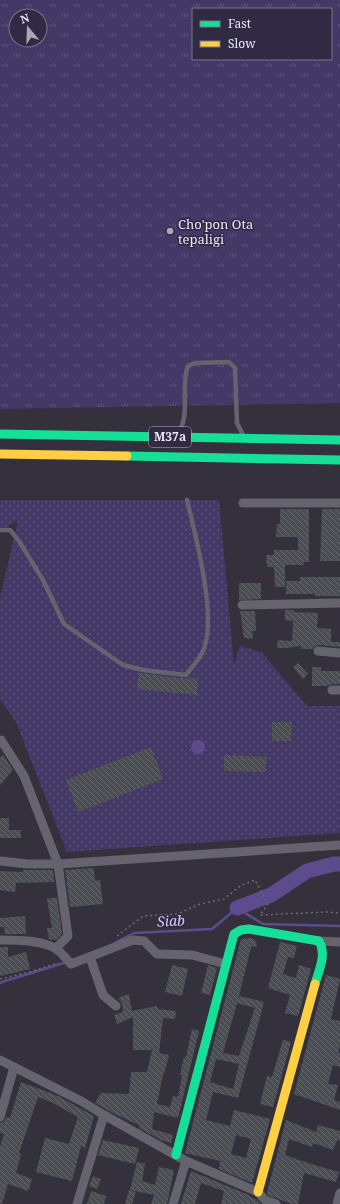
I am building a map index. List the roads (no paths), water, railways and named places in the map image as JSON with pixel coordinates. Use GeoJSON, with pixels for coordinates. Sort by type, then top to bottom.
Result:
{"type":"FeatureCollection","features":[{"type":"Feature","properties":{"kind":"main road","name":"M37a"},"geometry":{"type":"LineString","coordinates":[[2,432],[23,435],[340,440]]}},
{"type":"Feature","properties":{"kind":"main road"},"geometry":{"type":"LineString","coordinates":[[20,455],[29,452],[32,445],[30,439],[23,435]]}},
{"type":"Feature","properties":{"kind":"main road","name":"M37a"},"geometry":{"type":"LineString","coordinates":[[0,454],[340,460]]}},
{"type":"Feature","properties":{"kind":"main road"},"geometry":{"type":"LineString","coordinates":[[176,1155],[234,934],[240,930],[249,929],[319,941],[322,946],[323,955],[258,1192]]}},
{"type":"Feature","properties":{"kind":"street"},"geometry":{"type":"LineString","coordinates":[[243,503],[340,503]]}},
{"type":"Feature","properties":{"kind":"street"},"geometry":{"type":"LineString","coordinates":[[242,605],[340,603]]}},
{"type":"Feature","properties":{"kind":"street"},"geometry":{"type":"LineString","coordinates":[[318,651],[340,653]]}},
{"type":"Feature","properties":{"kind":"street"},"geometry":{"type":"LineString","coordinates":[[0,739],[24,776],[58,864],[68,936],[56,948]]}},
{"type":"Feature","properties":{"kind":"street"},"geometry":{"type":"LineString","coordinates":[[0,861],[28,864],[58,864],[340,845]]}},
{"type":"Feature","properties":{"kind":"street"},"geometry":{"type":"LineString","coordinates":[[0,940],[39,942],[56,948],[62,958],[71,964],[133,940],[144,941],[157,954],[192,955],[226,964]]}},
{"type":"Feature","properties":{"kind":"street"},"geometry":{"type":"LineString","coordinates":[[319,941],[340,942]]}},
{"type":"Feature","properties":{"kind":"street"},"geometry":{"type":"LineString","coordinates":[[90,957],[103,995],[116,1006]]}},
{"type":"Feature","properties":{"kind":"street"},"geometry":{"type":"LineString","coordinates":[[0,1060],[81,1100],[104,1115],[186,1161],[258,1192],[265,1202],[276,1204]]}},
{"type":"Feature","properties":{"kind":"street"},"geometry":{"type":"LineString","coordinates":[[0,1116],[14,1067]]}},
{"type":"Feature","properties":{"kind":"street"},"geometry":{"type":"LineString","coordinates":[[77,1204],[104,1115]]}},
{"type":"Feature","properties":{"kind":"street"},"geometry":{"type":"LineString","coordinates":[[174,1204],[186,1161]]}},
{"type":"Feature","properties":{"kind":"street"},"geometry":{"type":"LineString","coordinates":[[337,1204],[340,1193]]}},
{"type":"Feature","properties":{"kind":"lane"},"geometry":{"type":"LineString","coordinates":[[172,437],[179,431],[184,422],[185,374],[188,366],[195,363],[229,362],[235,368],[237,423],[244,438]]}},
{"type":"Feature","properties":{"kind":"lane"},"geometry":{"type":"LineString","coordinates":[[0,530],[10,530],[19,542],[43,580],[64,624],[123,666],[186,675],[202,652],[208,634],[203,572],[186,500]]}},
{"type":"Feature","properties":{"kind":"waterway"},"geometry":{"type":"LineString","coordinates":[[237,908],[271,895],[307,871],[334,864],[340,864]]}},
{"type":"Feature","properties":{"kind":"waterway","name":"Siab"},"geometry":{"type":"LineString","coordinates":[[116,942],[134,933],[212,929],[237,908],[263,924],[340,926]]}},
{"type":"Feature","properties":{"kind":"waterway","name":"Siab"},"geometry":{"type":"LineString","coordinates":[[0,983],[67,962]]}},
{"type":"Feature","properties":{"kind":"place","name":"Cho'pon Ota tepaligi"},"geometry":{"type":"Point","coordinates":[170,231]}}]}
